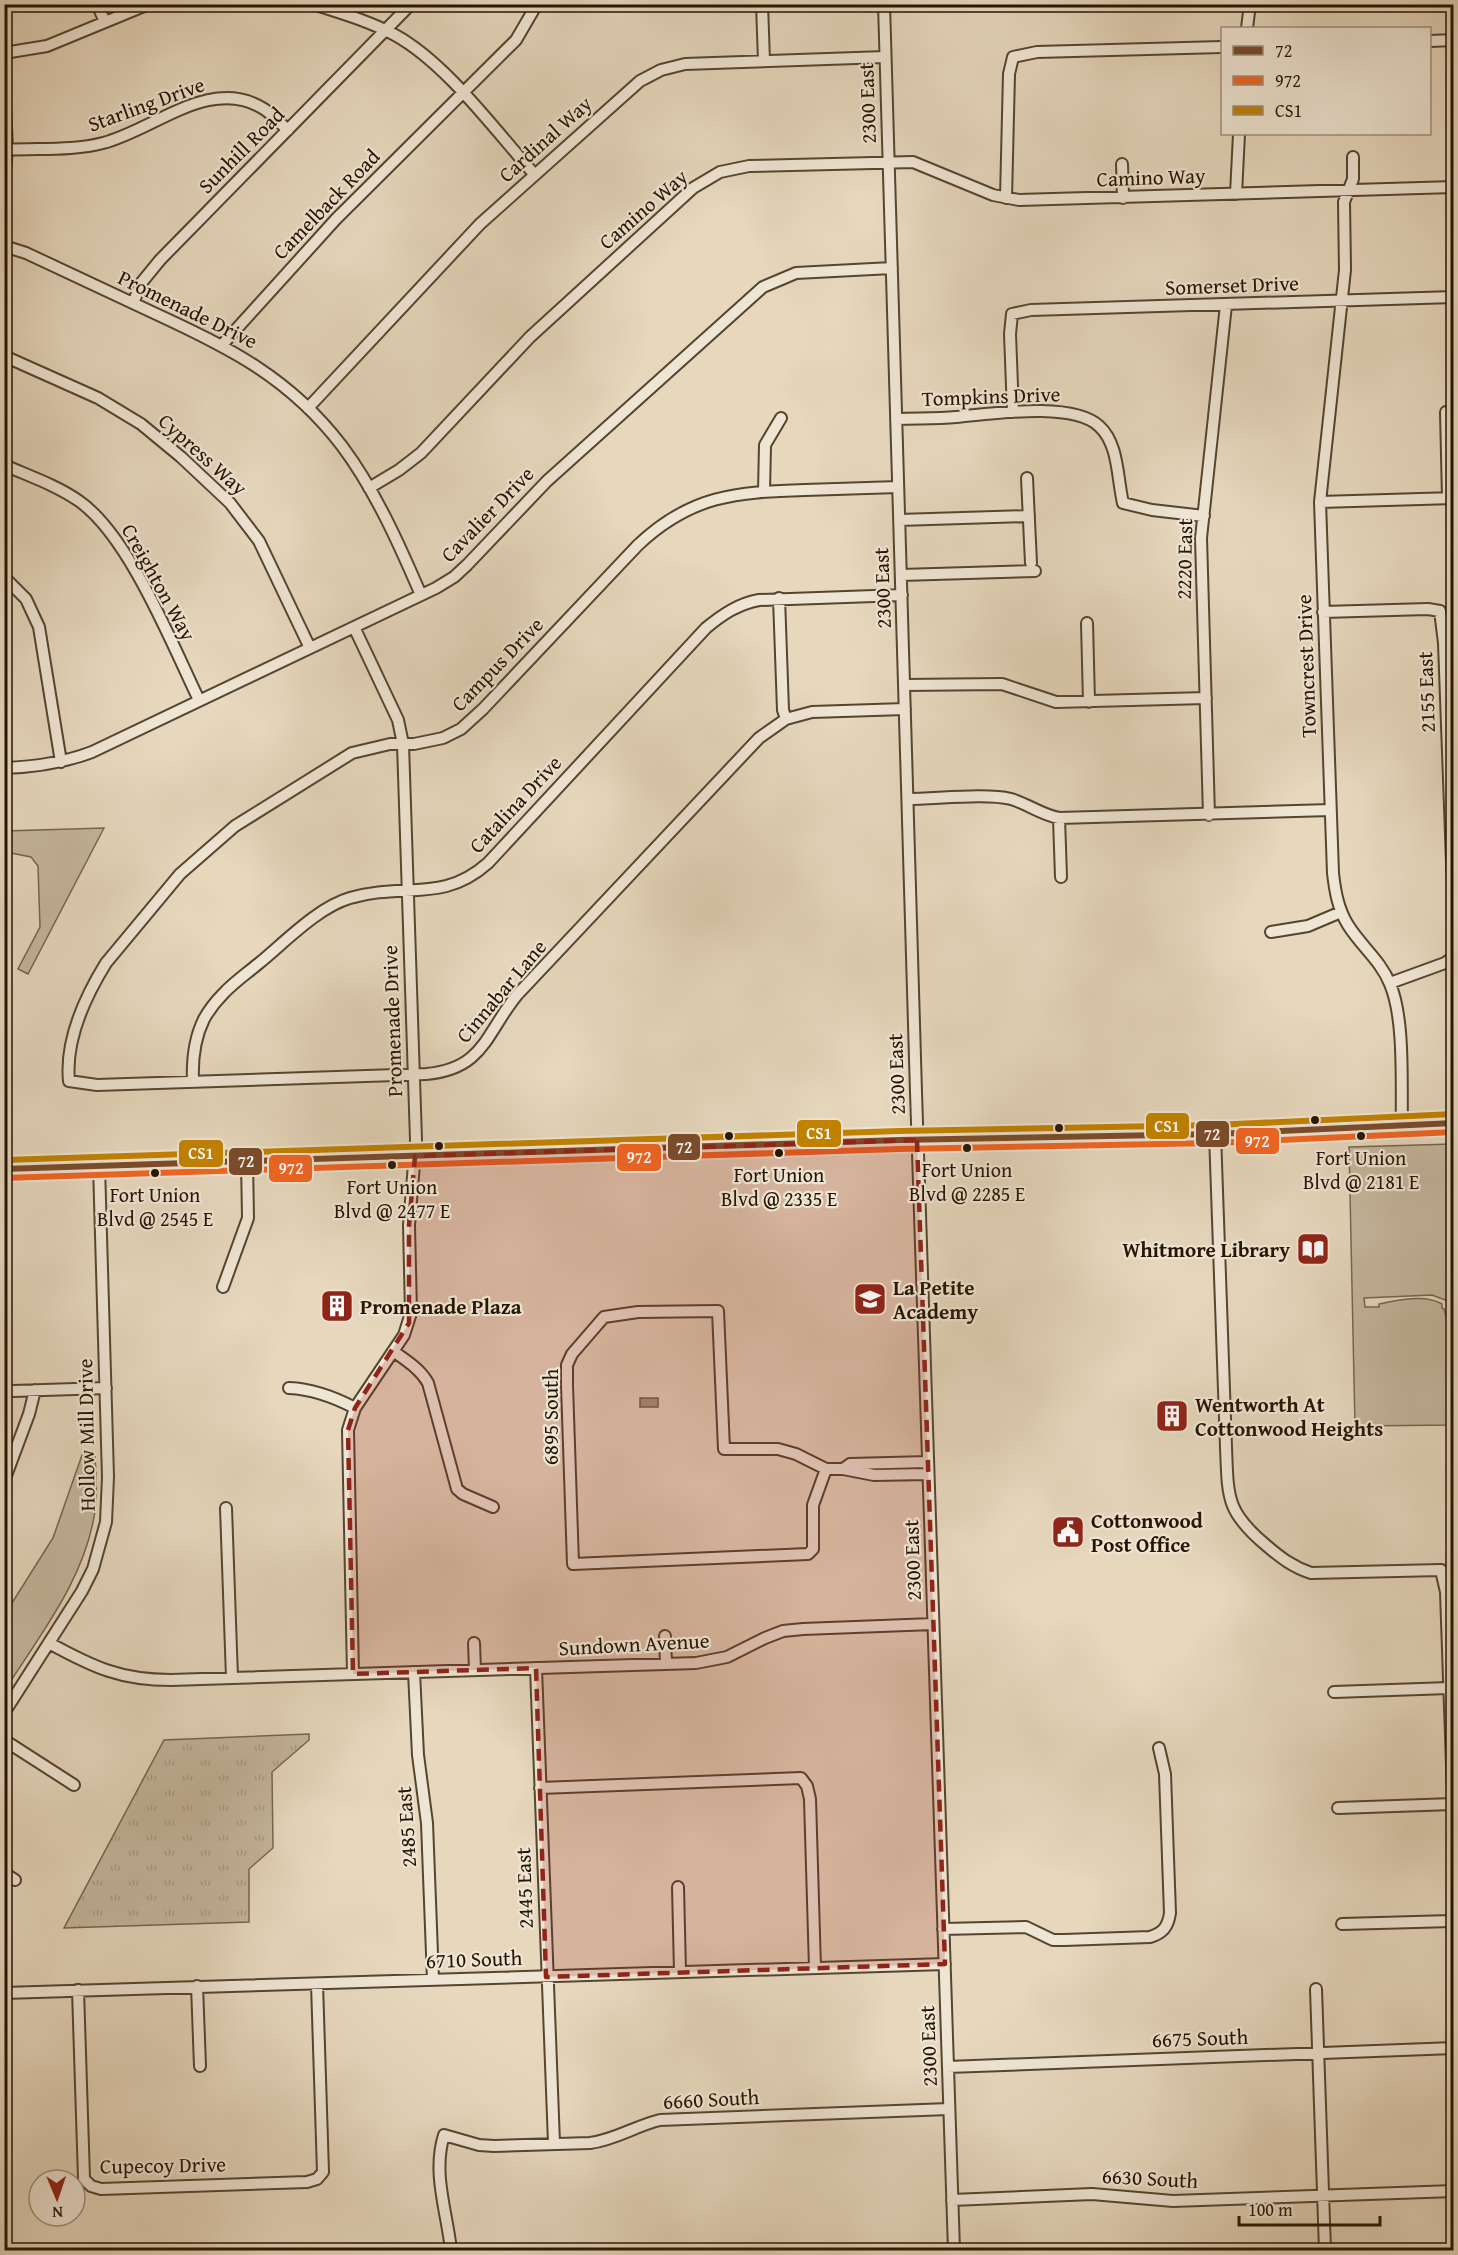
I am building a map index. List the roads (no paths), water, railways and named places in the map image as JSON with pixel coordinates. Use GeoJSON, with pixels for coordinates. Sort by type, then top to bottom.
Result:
{"type":"FeatureCollection","features":[{"type":"Feature","properties":{"kind":"main road"},"geometry":{"type":"LineString","coordinates":[[4,1168],[917,1140],[1215,1134],[1454,1123]]}},
{"type":"Feature","properties":{"kind":"street"},"geometry":{"type":"LineString","coordinates":[[97,4],[105,22]]}},
{"type":"Feature","properties":{"kind":"street"},"geometry":{"type":"LineString","coordinates":[[4,53],[47,46],[149,4]]}},
{"type":"Feature","properties":{"kind":"street"},"geometry":{"type":"LineString","coordinates":[[313,4],[353,16],[385,31],[426,57],[462,93],[534,174]]}},
{"type":"Feature","properties":{"kind":"street","name":"Sunhill Road"},"geometry":{"type":"LineString","coordinates":[[133,303],[142,282],[160,260],[411,4]]}},
{"type":"Feature","properties":{"kind":"street","name":"Camelback Road"},"geometry":{"type":"LineString","coordinates":[[222,345],[336,219],[516,40],[537,4]]}},
{"type":"Feature","properties":{"kind":"street"},"geometry":{"type":"LineString","coordinates":[[762,4],[764,62]]}},
{"type":"Feature","properties":{"kind":"street","name":"2300 East"},"geometry":{"type":"LineString","coordinates":[[884,4],[917,1140],[954,2250]]}},
{"type":"Feature","properties":{"kind":"street"},"geometry":{"type":"LineString","coordinates":[[1246,27],[1250,4]]}},
{"type":"Feature","properties":{"kind":"street"},"geometry":{"type":"LineString","coordinates":[[1431,41],[1454,40]]}},
{"type":"Feature","properties":{"kind":"street"},"geometry":{"type":"LineString","coordinates":[[1006,198],[1009,74],[1013,57],[1037,52],[1221,47]]}},
{"type":"Feature","properties":{"kind":"street","name":"Cardinal Way"},"geometry":{"type":"LineString","coordinates":[[308,408],[476,228],[635,85],[650,75],[685,64],[885,57]]}},
{"type":"Feature","properties":{"kind":"street"},"geometry":{"type":"LineString","coordinates":[[4,80],[7,150],[4,178]]}},
{"type":"Feature","properties":{"kind":"street","name":"Starling Drive"},"geometry":{"type":"LineString","coordinates":[[7,150],[81,147],[103,143],[198,103],[224,98],[253,103],[264,109],[288,130]]}},
{"type":"Feature","properties":{"kind":"street"},"geometry":{"type":"LineString","coordinates":[[1236,194],[1239,135]]}},
{"type":"Feature","properties":{"kind":"street","name":"Towncrest Drive"},"geometry":{"type":"LineString","coordinates":[[1353,157],[1353,179],[1344,202],[1346,248],[1320,502],[1333,873],[1335,892],[1341,912],[1347,924],[1380,966],[1396,999],[1402,1125]]}},
{"type":"Feature","properties":{"kind":"street","name":"Camino Way"},"geometry":{"type":"LineString","coordinates":[[369,488],[422,453],[542,326],[686,194],[706,179],[728,170],[749,166],[913,162],[925,165],[993,195],[1019,200],[1454,187]]}},
{"type":"Feature","properties":{"kind":"street"},"geometry":{"type":"LineString","coordinates":[[1122,164],[1123,198]]}},
{"type":"Feature","properties":{"kind":"street","name":"Promenade Drive"},"geometry":{"type":"LineString","coordinates":[[4,246],[26,253],[222,345],[263,369],[308,408],[341,445],[369,488],[421,595]]}},
{"type":"Feature","properties":{"kind":"street","name":"Cavalier Drive"},"geometry":{"type":"LineString","coordinates":[[4,768],[30,768],[62,762],[92,752],[421,595],[454,577],[540,486],[763,287],[796,273],[892,268]]}},
{"type":"Feature","properties":{"kind":"street","name":"Somerset Drive"},"geometry":{"type":"LineString","coordinates":[[1013,412],[1010,334],[1012,314],[1031,310],[1454,297]]}},
{"type":"Feature","properties":{"kind":"street","name":"2220 East"},"geometry":{"type":"LineString","coordinates":[[1209,815],[1201,556],[1226,305]]}},
{"type":"Feature","properties":{"kind":"street","name":"Cypress Way"},"geometry":{"type":"LineString","coordinates":[[4,356],[98,398],[141,424],[181,457],[230,503],[259,541],[310,648]]}},
{"type":"Feature","properties":{"kind":"street","name":"Tompkins Drive"},"geometry":{"type":"LineString","coordinates":[[897,419],[955,417],[990,412],[1067,412],[1084,416],[1099,426],[1111,442],[1123,503],[1152,510],[1204,516]]}},
{"type":"Feature","properties":{"kind":"street"},"geometry":{"type":"LineString","coordinates":[[1320,502],[1451,498],[1446,412]]}},
{"type":"Feature","properties":{"kind":"street"},"geometry":{"type":"LineString","coordinates":[[764,491],[765,445],[781,418]]}},
{"type":"Feature","properties":{"kind":"street","name":"Creighton Way"},"geometry":{"type":"LineString","coordinates":[[4,465],[74,498],[93,513],[106,528],[154,607],[199,700]]}},
{"type":"Feature","properties":{"kind":"street"},"geometry":{"type":"LineString","coordinates":[[901,575],[1033,567],[1027,478]]}},
{"type":"Feature","properties":{"kind":"street","name":"Campus Drive"},"geometry":{"type":"LineString","coordinates":[[69,1081],[68,1064],[75,1033],[98,977],[114,953],[180,874],[235,826],[339,759],[370,747],[443,738],[471,721],[621,562],[665,522],[708,501],[740,493],[898,487]]}},
{"type":"Feature","properties":{"kind":"street"},"geometry":{"type":"LineString","coordinates":[[899,520],[1029,516]]}},
{"type":"Feature","properties":{"kind":"street"},"geometry":{"type":"LineString","coordinates":[[4,577],[13,583],[26,599],[39,627],[62,762]]}},
{"type":"Feature","properties":{"kind":"street","name":"Catalina Drive"},"geometry":{"type":"LineString","coordinates":[[193,1082],[194,1055],[199,1033],[208,1013],[225,991],[327,909],[347,898],[372,892],[441,889],[460,883],[480,870],[706,628],[721,615],[747,602],[779,598],[902,595]]}},
{"type":"Feature","properties":{"kind":"street"},"geometry":{"type":"LineString","coordinates":[[779,598],[783,710],[786,719]]}},
{"type":"Feature","properties":{"kind":"street","name":"2155 East"},"geometry":{"type":"LineString","coordinates":[[1323,612],[1428,609],[1440,611],[1449,643],[1454,916]]}},
{"type":"Feature","properties":{"kind":"street"},"geometry":{"type":"LineString","coordinates":[[1087,623],[1089,702]]}},
{"type":"Feature","properties":{"kind":"street","name":"Promenade Drive"},"geometry":{"type":"LineString","coordinates":[[353,1674],[347,1443],[350,1418],[404,1335],[411,1313],[408,1225],[416,1156],[403,744],[398,720],[354,627]]}},
{"type":"Feature","properties":{"kind":"street"},"geometry":{"type":"LineString","coordinates":[[904,685],[1002,684],[1056,702],[1206,698]]}},
{"type":"Feature","properties":{"kind":"street","name":"Cinnabar Lane"},"geometry":{"type":"LineString","coordinates":[[69,1081],[97,1085],[414,1075],[459,1066],[473,1057],[487,1042],[517,995],[759,738],[786,719],[819,711],[905,709]]}},
{"type":"Feature","properties":{"kind":"street"},"geometry":{"type":"LineString","coordinates":[[908,800],[1003,798],[1059,818],[1330,810]]}},
{"type":"Feature","properties":{"kind":"street"},"geometry":{"type":"LineString","coordinates":[[1059,818],[1061,877]]}},
{"type":"Feature","properties":{"kind":"street"},"geometry":{"type":"LineString","coordinates":[[1271,932],[1308,926],[1341,912]]}},
{"type":"Feature","properties":{"kind":"street"},"geometry":{"type":"LineString","coordinates":[[1390,983],[1445,963],[1453,956]]}},
{"type":"Feature","properties":{"kind":"street"},"geometry":{"type":"LineString","coordinates":[[1215,1134],[1228,1491],[1233,1509],[1243,1525],[1295,1568],[1329,1574],[1441,1570],[1446,1592],[1454,1822]]}},
{"type":"Feature","properties":{"kind":"street"},"geometry":{"type":"LineString","coordinates":[[223,1287],[248,1218],[248,1161]]}},
{"type":"Feature","properties":{"kind":"street","name":"Hollow Mill Drive"},"geometry":{"type":"LineString","coordinates":[[4,1713],[82,1591],[101,1545],[108,1499],[99,1166]]}},
{"type":"Feature","properties":{"kind":"street","name":"6895 South"},"geometry":{"type":"LineString","coordinates":[[826,1469],[813,1505],[813,1549],[808,1554],[573,1564],[567,1365],[572,1354],[604,1317],[638,1312],[718,1311],[724,1449],[778,1449],[796,1454],[826,1469],[843,1469],[874,1475],[928,1474]]}},
{"type":"Feature","properties":{"kind":"street"},"geometry":{"type":"LineString","coordinates":[[393,1351],[419,1370],[428,1383],[457,1489],[493,1507]]}},
{"type":"Feature","properties":{"kind":"street"},"geometry":{"type":"LineString","coordinates":[[4,1389],[13,1391],[105,1388]]}},
{"type":"Feature","properties":{"kind":"street"},"geometry":{"type":"LineString","coordinates":[[289,1388],[323,1394],[355,1408]]}},
{"type":"Feature","properties":{"kind":"street"},"geometry":{"type":"LineString","coordinates":[[4,1481],[29,1414],[34,1390]]}},
{"type":"Feature","properties":{"kind":"street","name":"6895 South"},"geometry":{"type":"LineString","coordinates":[[843,1469],[850,1464],[928,1462]]}},
{"type":"Feature","properties":{"kind":"street"},"geometry":{"type":"LineString","coordinates":[[226,1508],[232,1678]]}},
{"type":"Feature","properties":{"kind":"street","name":"Sundown Avenue"},"geometry":{"type":"LineString","coordinates":[[49,1643],[94,1667],[131,1678],[151,1680],[704,1662],[728,1657],[783,1631],[933,1624]]}},
{"type":"Feature","properties":{"kind":"street"},"geometry":{"type":"LineString","coordinates":[[665,1636],[666,1664]]}},
{"type":"Feature","properties":{"kind":"street"},"geometry":{"type":"LineString","coordinates":[[474,1643],[475,1670]]}},
{"type":"Feature","properties":{"kind":"street","name":"2445 East"},"geometry":{"type":"LineString","coordinates":[[536,1668],[554,2143]]}},
{"type":"Feature","properties":{"kind":"street","name":"2485 East"},"geometry":{"type":"LineString","coordinates":[[414,1672],[418,1755],[427,1823],[433,1980]]}},
{"type":"Feature","properties":{"kind":"street"},"geometry":{"type":"LineString","coordinates":[[1334,1692],[1449,1688]]}},
{"type":"Feature","properties":{"kind":"street"},"geometry":{"type":"LineString","coordinates":[[4,1740],[74,1785]]}},
{"type":"Feature","properties":{"kind":"street"},"geometry":{"type":"LineString","coordinates":[[944,1929],[1026,1927],[1053,1940],[1150,1937],[1159,1934],[1166,1928],[1170,1913],[1165,1774],[1159,1748]]}},
{"type":"Feature","properties":{"kind":"street"},"geometry":{"type":"LineString","coordinates":[[540,1788],[801,1778],[807,1786],[810,1799],[815,1968]]}},
{"type":"Feature","properties":{"kind":"street"},"geometry":{"type":"LineString","coordinates":[[1338,1808],[1453,1804]]}},
{"type":"Feature","properties":{"kind":"street"},"geometry":{"type":"LineString","coordinates":[[4,1873],[15,1880]]}},
{"type":"Feature","properties":{"kind":"street"},"geometry":{"type":"LineString","coordinates":[[678,1887],[680,1972]]}},
{"type":"Feature","properties":{"kind":"street"},"geometry":{"type":"LineString","coordinates":[[1342,1924],[1453,1918]]}},
{"type":"Feature","properties":{"kind":"street","name":"6710 South"},"geometry":{"type":"LineString","coordinates":[[4,1993],[945,1964]]}},
{"type":"Feature","properties":{"kind":"street","name":"Cupecoy Drive"},"geometry":{"type":"LineString","coordinates":[[78,1990],[84,2179],[91,2186],[101,2189],[307,2182],[317,2179],[323,2172],[317,1984]]}},
{"type":"Feature","properties":{"kind":"street"},"geometry":{"type":"LineString","coordinates":[[197,1986],[200,2066]]}},
{"type":"Feature","properties":{"kind":"street"},"geometry":{"type":"LineString","coordinates":[[1316,1989],[1325,2250]]}},
{"type":"Feature","properties":{"kind":"street","name":"6675 South"},"geometry":{"type":"LineString","coordinates":[[948,2067],[1454,2048]]}},
{"type":"Feature","properties":{"kind":"street","name":"6660 South"},"geometry":{"type":"LineString","coordinates":[[451,2250],[441,2192],[440,2158],[444,2135],[479,2145],[605,2141],[646,2123],[660,2120],[950,2109]]}},
{"type":"Feature","properties":{"kind":"street","name":"6630 South"},"geometry":{"type":"LineString","coordinates":[[952,2200],[1092,2194],[1160,2201],[1454,2191]]}},
{"type":"Feature","properties":{"kind":"place","name":"Fort Union Blvd @ 2181 E"},"geometry":{"type":"Point","coordinates":[1361,1136]}},
{"type":"Feature","properties":{"kind":"place","name":"Fort Union Blvd @ 2285 E"},"geometry":{"type":"Point","coordinates":[967,1148]}},
{"type":"Feature","properties":{"kind":"place","name":"Fort Union Blvd @ 2335 E"},"geometry":{"type":"Point","coordinates":[779,1153]}},
{"type":"Feature","properties":{"kind":"place","name":"Fort Union Blvd @ 2477 E"},"geometry":{"type":"Point","coordinates":[392,1165]}},
{"type":"Feature","properties":{"kind":"place","name":"Fort Union Blvd @ 2545 E"},"geometry":{"type":"Point","coordinates":[155,1173]}},
{"type":"Feature","properties":{"kind":"place","name":"Whitmore Library"},"geometry":{"type":"Point","coordinates":[1313,1249]}},
{"type":"Feature","properties":{"kind":"place","name":"La Petite Academy"},"geometry":{"type":"Point","coordinates":[870,1299]}},
{"type":"Feature","properties":{"kind":"place","name":"Promenade Plaza"},"geometry":{"type":"Point","coordinates":[337,1306]}},
{"type":"Feature","properties":{"kind":"place","name":"Wentworth At Cottonwood Heights"},"geometry":{"type":"Point","coordinates":[1172,1416]}},
{"type":"Feature","properties":{"kind":"place","name":"Cottonwood Post Office"},"geometry":{"type":"Point","coordinates":[1068,1532]}}]}
